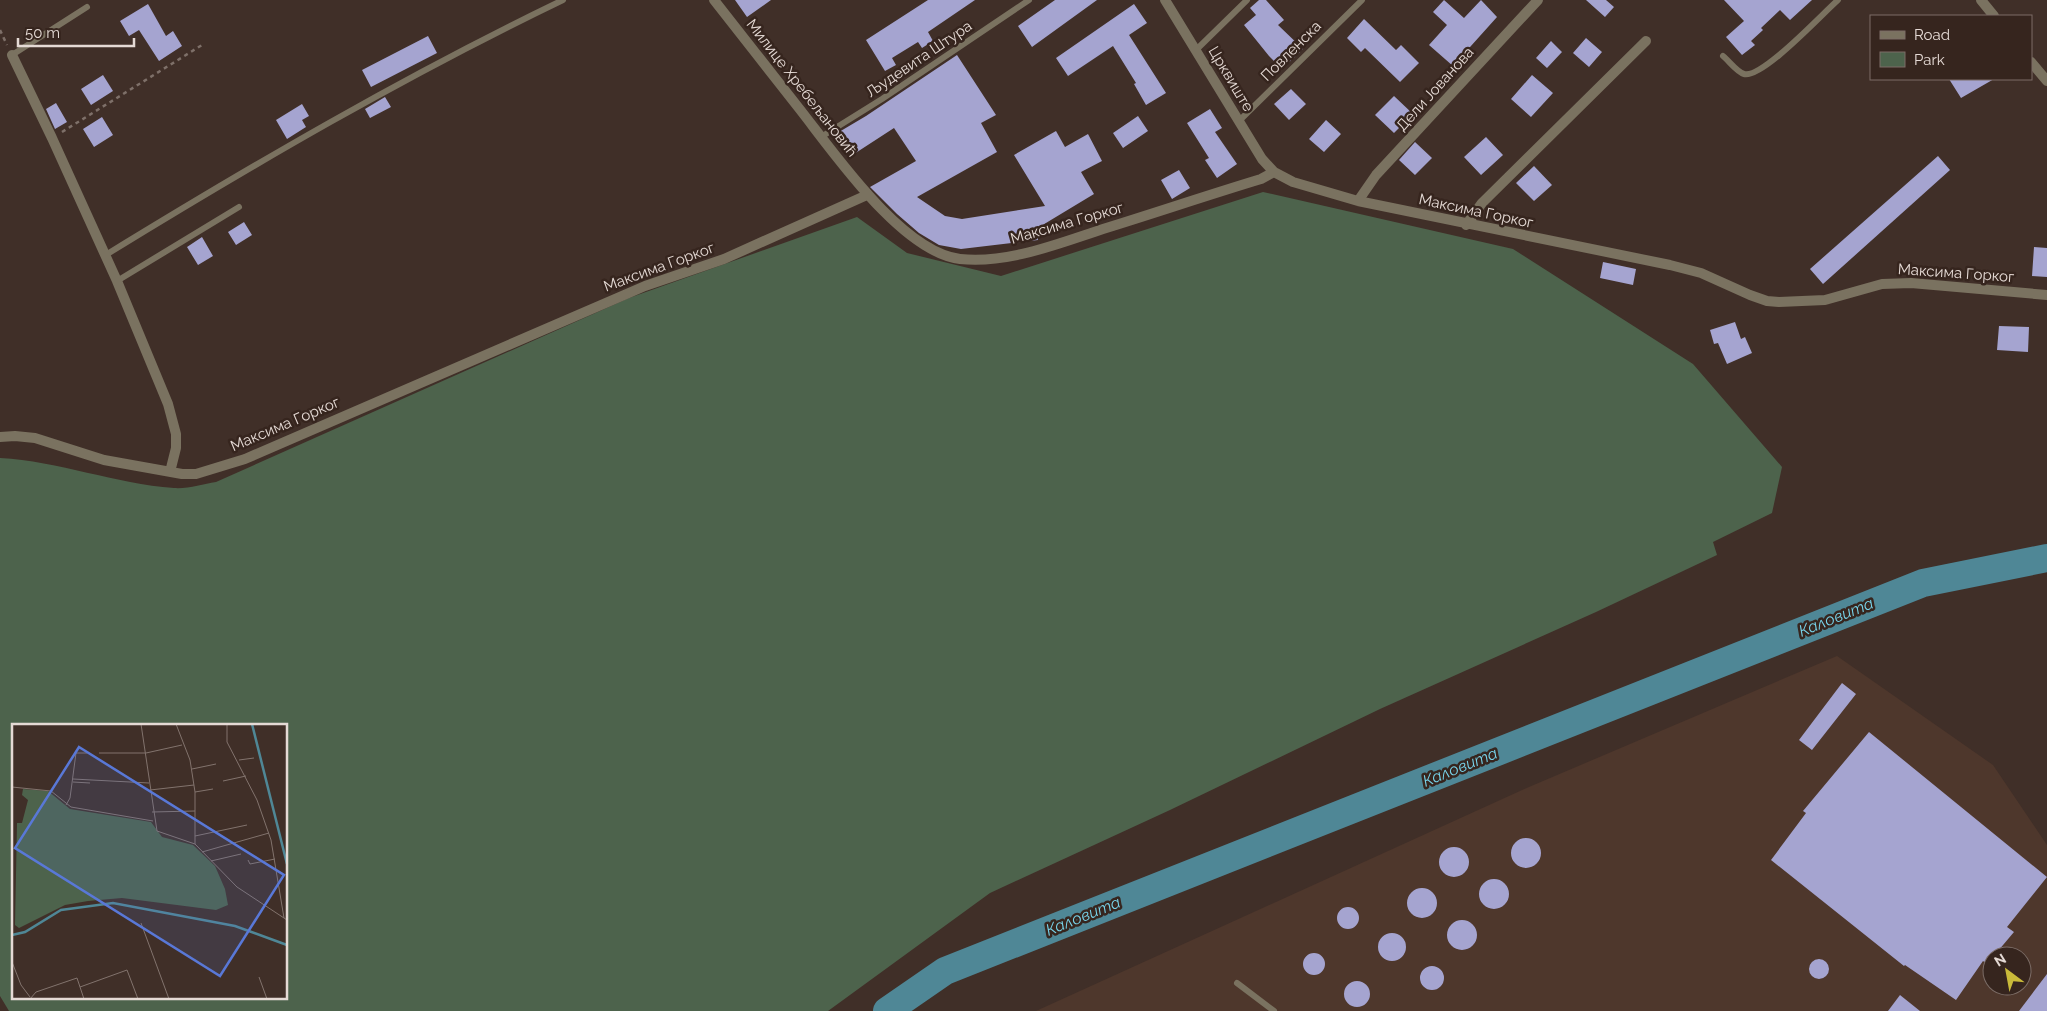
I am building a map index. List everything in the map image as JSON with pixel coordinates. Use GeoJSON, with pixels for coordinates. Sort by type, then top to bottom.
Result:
{"type":"FeatureCollection","features":[{"type":"Feature","properties":{"kind":"street","name":"Милице Хребељановић"},"geometry":{"type":"LineString","coordinates":[[714,0],[867,195]]}},
{"type":"Feature","properties":{"kind":"street","name":"Црквиште"},"geometry":{"type":"LineString","coordinates":[[1165,0],[1262,158],[1274,172]]}},
{"type":"Feature","properties":{"kind":"street","name":"Дели Јованова"},"geometry":{"type":"LineString","coordinates":[[1358,201],[1376,175],[1538,0]]}},
{"type":"Feature","properties":{"kind":"street"},"geometry":{"type":"LineString","coordinates":[[1981,0],[1993,15]]}},
{"type":"Feature","properties":{"kind":"street"},"geometry":{"type":"LineString","coordinates":[[1466,224],[1482,203],[1646,41]]}},
{"type":"Feature","properties":{"kind":"street"},"geometry":{"type":"LineString","coordinates":[[12,55],[52,138],[154,367],[174,422],[176,448],[170,472]]}},
{"type":"Feature","properties":{"kind":"street"},"geometry":{"type":"LineString","coordinates":[[2032,63],[2047,81]]}},
{"type":"Feature","properties":{"kind":"street","name":"Максима Горког"},"geometry":{"type":"LineString","coordinates":[[0,436],[35,438],[104,460],[170,472],[196,474],[245,459],[645,286],[724,259],[867,195],[908,234],[924,245],[958,259],[979,260],[1043,249],[1261,179],[1274,172],[1292,182],[1358,201],[1701,273],[1767,301],[1825,300],[1882,284],[1911,284],[2047,295]]}},
{"type":"Feature","properties":{"kind":"lane"},"geometry":{"type":"LineString","coordinates":[[104,256],[203,196],[402,81],[478,41],[563,0]]}},
{"type":"Feature","properties":{"kind":"lane","name":"Људевита Штура"},"geometry":{"type":"LineString","coordinates":[[821,137],[882,99],[1029,0]]}},
{"type":"Feature","properties":{"kind":"lane"},"geometry":{"type":"LineString","coordinates":[[1196,50],[1247,0]]}},
{"type":"Feature","properties":{"kind":"lane","name":"Повленска"},"geometry":{"type":"LineString","coordinates":[[1239,121],[1362,0]]}},
{"type":"Feature","properties":{"kind":"lane"},"geometry":{"type":"LineString","coordinates":[[1723,56],[1742,73],[1751,74],[1759,71],[1838,0]]}},
{"type":"Feature","properties":{"kind":"lane"},"geometry":{"type":"LineString","coordinates":[[12,55],[87,7]]}},
{"type":"Feature","properties":{"kind":"lane"},"geometry":{"type":"LineString","coordinates":[[117,281],[239,207]]}},
{"type":"Feature","properties":{"kind":"lane"},"geometry":{"type":"LineString","coordinates":[[1237,983],[1274,1011]]}},
{"type":"Feature","properties":{"kind":"path"},"geometry":{"type":"LineString","coordinates":[[52,138],[202,45]]}},
{"type":"Feature","properties":{"kind":"shaded area"},"geometry":{"type":"Polygon","coordinates":[[[1837,656],[1993,765],[2047,845],[2047,1011],[1036,1011],[1529,787],[1837,656]]]}},
{"type":"Feature","properties":{"kind":"green space"},"geometry":{"type":"Polygon","coordinates":[[[1263,192],[1513,249],[1693,364],[1782,467],[1772,513],[1713,542],[1717,555],[1596,612],[1380,709],[1170,810],[990,893],[828,1011],[9,1011],[0,996],[0,458],[44,463],[152,486],[179,488],[216,482],[629,298],[857,217],[907,253],[1001,276],[1263,192]]]}},
{"type":"Feature","properties":{"kind":"building"},"geometry":{"type":"Polygon","coordinates":[[[735,0],[771,0],[747,17],[735,0]]]}},
{"type":"Feature","properties":{"kind":"building"},"geometry":{"type":"Polygon","coordinates":[[[928,0],[975,0],[928,32],[933,41],[922,48],[918,42],[892,58],[896,65],[885,71],[866,40],[928,0]]]}},
{"type":"Feature","properties":{"kind":"building"},"geometry":{"type":"Polygon","coordinates":[[[1055,0],[1097,0],[1032,47],[1018,26],[1055,0]]]}},
{"type":"Feature","properties":{"kind":"building"},"geometry":{"type":"Polygon","coordinates":[[[1259,0],[1266,0],[1284,20],[1278,25],[1303,49],[1282,69],[1244,25],[1256,15],[1250,8],[1259,0]]]}},
{"type":"Feature","properties":{"kind":"building"},"geometry":{"type":"Polygon","coordinates":[[[1444,0],[1464,18],[1481,0],[1497,17],[1453,66],[1429,45],[1447,25],[1433,12],[1444,0]]]}},
{"type":"Feature","properties":{"kind":"building"},"geometry":{"type":"Polygon","coordinates":[[[1586,0],[1606,0],[1614,7],[1605,17],[1586,0]]]}},
{"type":"Feature","properties":{"kind":"building"},"geometry":{"type":"Polygon","coordinates":[[[1724,0],[1812,0],[1790,20],[1780,10],[1761,28],[1763,30],[1751,41],[1755,45],[1742,55],[1726,37],[1744,21],[1724,0]]]}},
{"type":"Feature","properties":{"kind":"building"},"geometry":{"type":"Polygon","coordinates":[[[148,4],[166,36],[173,31],[182,46],[159,61],[139,30],[129,36],[120,21],[148,4]]]}},
{"type":"Feature","properties":{"kind":"building"},"geometry":{"type":"Polygon","coordinates":[[[1134,4],[1147,23],[1129,35],[1166,93],[1146,105],[1134,84],[1136,83],[1113,46],[1068,76],[1056,58],[1134,4]]]}},
{"type":"Feature","properties":{"kind":"building"},"geometry":{"type":"Polygon","coordinates":[[[1364,19],[1396,50],[1401,45],[1419,63],[1400,82],[1365,48],[1361,52],[1347,38],[1364,19]]]}},
{"type":"Feature","properties":{"kind":"building"},"geometry":{"type":"Polygon","coordinates":[[[428,36],[437,53],[371,87],[362,70],[428,36]]]}},
{"type":"Feature","properties":{"kind":"building"},"geometry":{"type":"Polygon","coordinates":[[[1586,38],[1602,52],[1589,67],[1573,53],[1586,38]]]}},
{"type":"Feature","properties":{"kind":"building"},"geometry":{"type":"Polygon","coordinates":[[[1551,41],[1562,52],[1547,68],[1536,58],[1551,41]]]}},
{"type":"Feature","properties":{"kind":"building"},"geometry":{"type":"Polygon","coordinates":[[[957,55],[996,115],[981,123],[997,152],[917,197],[945,216],[962,219],[1045,206],[1014,155],[1056,131],[1065,147],[1088,134],[1102,161],[1081,172],[1094,194],[1036,229],[1038,240],[961,249],[939,245],[919,233],[870,187],[916,161],[894,128],[854,154],[839,132],[957,55]]]}},
{"type":"Feature","properties":{"kind":"building"},"geometry":{"type":"Polygon","coordinates":[[[103,75],[113,91],[91,105],[81,89],[103,75]]]}},
{"type":"Feature","properties":{"kind":"building"},"geometry":{"type":"Polygon","coordinates":[[[1532,75],[1553,93],[1531,117],[1511,99],[1532,75]]]}},
{"type":"Feature","properties":{"kind":"building"},"geometry":{"type":"Polygon","coordinates":[[[1950,80],[1992,80],[1961,98],[1950,80]]]}},
{"type":"Feature","properties":{"kind":"building"},"geometry":{"type":"Polygon","coordinates":[[[1291,89],[1306,104],[1289,120],[1274,104],[1291,89]]]}},
{"type":"Feature","properties":{"kind":"building"},"geometry":{"type":"Polygon","coordinates":[[[1394,96],[1413,114],[1394,133],[1375,115],[1394,96]]]}},
{"type":"Feature","properties":{"kind":"building"},"geometry":{"type":"Polygon","coordinates":[[[385,97],[391,107],[370,118],[365,109],[385,97]]]}},
{"type":"Feature","properties":{"kind":"building"},"geometry":{"type":"Polygon","coordinates":[[[56,103],[67,122],[55,129],[46,109],[56,103]]]}},
{"type":"Feature","properties":{"kind":"building"},"geometry":{"type":"Polygon","coordinates":[[[302,104],[309,116],[302,120],[306,127],[287,139],[276,120],[302,104]]]}},
{"type":"Feature","properties":{"kind":"building"},"geometry":{"type":"Polygon","coordinates":[[[1210,109],[1222,128],[1215,132],[1237,164],[1217,178],[1205,160],[1209,158],[1187,123],[1210,109]]]}},
{"type":"Feature","properties":{"kind":"building"},"geometry":{"type":"Polygon","coordinates":[[[1138,116],[1148,131],[1123,148],[1113,133],[1138,116]]]}},
{"type":"Feature","properties":{"kind":"building"},"geometry":{"type":"Polygon","coordinates":[[[102,117],[113,135],[94,147],[83,129],[102,117]]]}},
{"type":"Feature","properties":{"kind":"building"},"geometry":{"type":"Polygon","coordinates":[[[1326,120],[1341,134],[1324,152],[1309,139],[1326,120]]]}},
{"type":"Feature","properties":{"kind":"building"},"geometry":{"type":"Polygon","coordinates":[[[1486,137],[1503,155],[1481,175],[1464,157],[1486,137]]]}},
{"type":"Feature","properties":{"kind":"building"},"geometry":{"type":"Polygon","coordinates":[[[1415,142],[1432,158],[1415,175],[1399,160],[1415,142]]]}},
{"type":"Feature","properties":{"kind":"building"},"geometry":{"type":"Polygon","coordinates":[[[1938,156],[1950,170],[1823,284],[1810,269],[1938,156]]]}},
{"type":"Feature","properties":{"kind":"building"},"geometry":{"type":"Polygon","coordinates":[[[1534,166],[1552,185],[1534,201],[1516,183],[1534,166]]]}},
{"type":"Feature","properties":{"kind":"building"},"geometry":{"type":"Polygon","coordinates":[[[1179,170],[1190,188],[1172,199],[1161,180],[1179,170]]]}},
{"type":"Feature","properties":{"kind":"building"},"geometry":{"type":"Polygon","coordinates":[[[244,222],[252,235],[236,245],[228,232],[244,222]]]}},
{"type":"Feature","properties":{"kind":"building"},"geometry":{"type":"Polygon","coordinates":[[[202,237],[213,256],[198,265],[187,247],[202,237]]]}},
{"type":"Feature","properties":{"kind":"building"},"geometry":{"type":"Polygon","coordinates":[[[2034,247],[2047,248],[2047,277],[2032,276],[2034,247]]]}},
{"type":"Feature","properties":{"kind":"building"},"geometry":{"type":"Polygon","coordinates":[[[1603,262],[1636,269],[1633,285],[1600,278],[1603,262]]]}},
{"type":"Feature","properties":{"kind":"building"},"geometry":{"type":"Polygon","coordinates":[[[1735,322],[1741,339],[1745,337],[1752,353],[1727,364],[1718,343],[1714,344],[1710,330],[1735,322]]]}},
{"type":"Feature","properties":{"kind":"building"},"geometry":{"type":"Polygon","coordinates":[[[1999,326],[2029,327],[2028,352],[1997,350],[1999,326]]]}},
{"type":"Feature","properties":{"kind":"building"},"geometry":{"type":"Polygon","coordinates":[[[1842,683],[1856,694],[1812,750],[1799,740],[1842,683]]]}},
{"type":"Feature","properties":{"kind":"building"},"geometry":{"type":"Polygon","coordinates":[[[1869,732],[2047,877],[2007,927],[2014,932],[2002,946],[1982,946],[1982,962],[1956,1000],[1904,966],[1771,860],[1806,813],[1803,811],[1869,732]]]}},
{"type":"Feature","properties":{"kind":"building"},"geometry":{"type":"Polygon","coordinates":[[[1526,838],[1537,842],[1541,853],[1537,864],[1526,868],[1515,864],[1511,853],[1515,842],[1526,838]]]}},
{"type":"Feature","properties":{"kind":"building"},"geometry":{"type":"Polygon","coordinates":[[[1454,847],[1465,851],[1469,862],[1465,873],[1454,877],[1443,873],[1439,862],[1443,851],[1454,847]]]}},
{"type":"Feature","properties":{"kind":"building"},"geometry":{"type":"Polygon","coordinates":[[[1494,879],[1505,883],[1509,894],[1505,905],[1494,909],[1483,905],[1479,894],[1483,883],[1494,879]]]}},
{"type":"Feature","properties":{"kind":"building"},"geometry":{"type":"Polygon","coordinates":[[[1422,888],[1428,889],[1436,897],[1436,909],[1428,917],[1422,918],[1416,917],[1408,909],[1407,903],[1408,897],[1416,889],[1422,888]]]}},
{"type":"Feature","properties":{"kind":"building"},"geometry":{"type":"Polygon","coordinates":[[[1348,907],[1356,910],[1359,918],[1356,926],[1348,929],[1340,926],[1337,918],[1340,910],[1348,907]]]}},
{"type":"Feature","properties":{"kind":"building"},"geometry":{"type":"Polygon","coordinates":[[[1462,920],[1468,921],[1476,929],[1476,941],[1468,949],[1462,950],[1456,949],[1448,941],[1447,935],[1448,929],[1456,921],[1462,920]]]}},
{"type":"Feature","properties":{"kind":"building"},"geometry":{"type":"Polygon","coordinates":[[[1392,933],[1402,937],[1406,947],[1402,957],[1392,961],[1382,957],[1378,947],[1382,937],[1392,933]]]}},
{"type":"Feature","properties":{"kind":"building"},"geometry":{"type":"Polygon","coordinates":[[[1314,953],[1322,956],[1325,964],[1322,972],[1314,975],[1306,972],[1303,964],[1306,956],[1314,953]]]}},
{"type":"Feature","properties":{"kind":"building"},"geometry":{"type":"Polygon","coordinates":[[[1819,959],[1826,962],[1829,969],[1826,976],[1819,979],[1812,976],[1809,969],[1812,962],[1819,959]]]}},
{"type":"Feature","properties":{"kind":"building"},"geometry":{"type":"Polygon","coordinates":[[[1427,966],[1437,966],[1444,973],[1444,983],[1437,990],[1427,990],[1420,983],[1420,973],[1427,966]]]}},
{"type":"Feature","properties":{"kind":"building"},"geometry":{"type":"Polygon","coordinates":[[[2047,974],[2047,1011],[2019,1011],[2047,974]]]}},
{"type":"Feature","properties":{"kind":"building"},"geometry":{"type":"Polygon","coordinates":[[[1357,981],[1366,985],[1370,994],[1366,1003],[1357,1007],[1348,1003],[1344,994],[1348,985],[1357,981]]]}},
{"type":"Feature","properties":{"kind":"building"},"geometry":{"type":"Polygon","coordinates":[[[1900,995],[1920,1011],[1888,1011],[1900,995]]]}},
{"type":"Feature","properties":{"kind":"waterway","name":"Каловита"},"geometry":{"type":"LineString","coordinates":[[887,1011],[945,971],[1923,583],[2047,558]]}}]}
